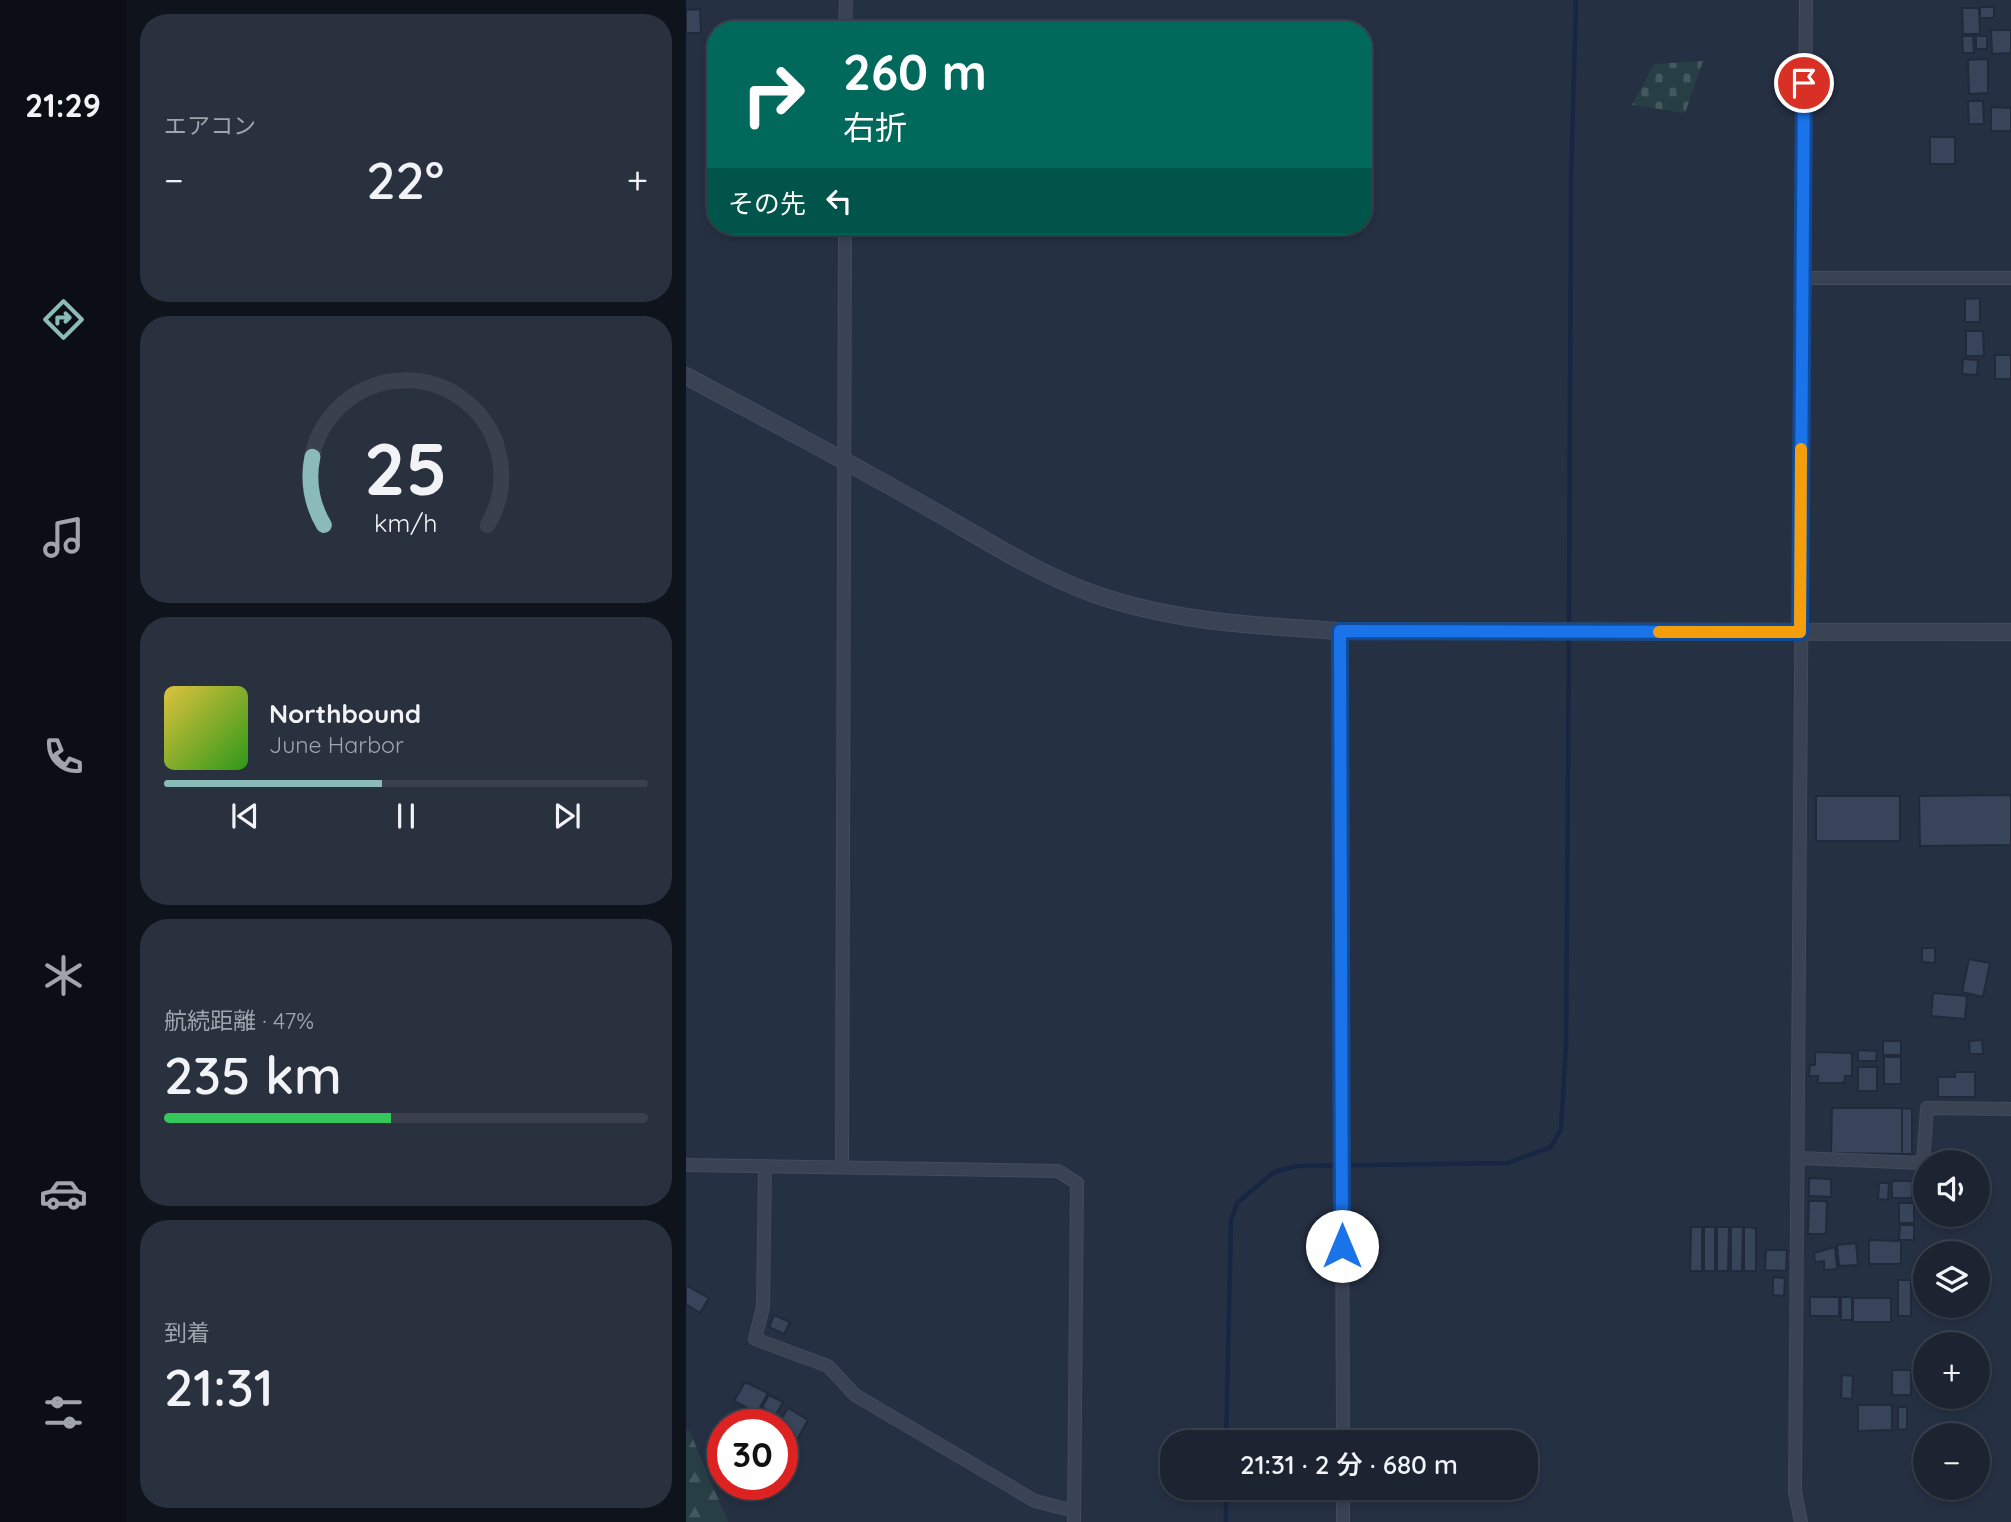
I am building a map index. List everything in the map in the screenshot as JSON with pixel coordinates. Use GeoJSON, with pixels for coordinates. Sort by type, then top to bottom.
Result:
{"type":"FeatureCollection","features":[{"type":"Feature","properties":{"kind":"street"},"geometry":{"type":"LineString","coordinates":[[845,21],[846,0]]}},
{"type":"Feature","properties":{"kind":"street"},"geometry":{"type":"LineString","coordinates":[[1801,1522],[1795,1492],[1806,0]]}},
{"type":"Feature","properties":{"kind":"street"},"geometry":{"type":"LineString","coordinates":[[842,1167],[845,235]]}},
{"type":"Feature","properties":{"kind":"street"},"geometry":{"type":"LineString","coordinates":[[1802,278],[2011,278]]}},
{"type":"Feature","properties":{"kind":"street"},"geometry":{"type":"LineString","coordinates":[[686,376],[844,460],[1017,557],[1093,594],[1158,611],[1229,625],[1340,631],[2011,632]]}},
{"type":"Feature","properties":{"kind":"street"},"geometry":{"type":"LineString","coordinates":[[1340,631],[1343,1430]]}},
{"type":"Feature","properties":{"kind":"street"},"geometry":{"type":"LineString","coordinates":[[1799,1158],[1923,1163],[1927,1108],[2011,1109]]}},
{"type":"Feature","properties":{"kind":"street"},"geometry":{"type":"LineString","coordinates":[[686,1165],[765,1166],[842,1167],[1058,1171],[1077,1183],[1074,1516],[1035,1501],[855,1395],[828,1367],[755,1339],[763,1307],[765,1166]]}},
{"type":"Feature","properties":{"kind":"street"},"geometry":{"type":"LineString","coordinates":[[1343,1500],[1343,1522]]}},
{"type":"Feature","properties":{"kind":"green space"},"geometry":{"type":"Polygon","coordinates":[[[1703,61],[1685,113],[1632,105],[1654,64],[1703,61]]]}},
{"type":"Feature","properties":{"kind":"green space"},"geometry":{"type":"Polygon","coordinates":[[[689,1430],[707,1472],[707,1500],[719,1500],[728,1522],[686,1522],[686,1432],[689,1430]]]}},
{"type":"Feature","properties":{"kind":"building"},"geometry":{"type":"Polygon","coordinates":[[[1980,7],[1994,7],[1994,18],[1980,18],[1980,7]]]}},
{"type":"Feature","properties":{"kind":"building"},"geometry":{"type":"Polygon","coordinates":[[[1962,8],[1979,8],[1980,34],[1963,34],[1962,8]]]}},
{"type":"Feature","properties":{"kind":"building"},"geometry":{"type":"Polygon","coordinates":[[[700,9],[701,33],[686,33],[686,10],[700,9]]]}},
{"type":"Feature","properties":{"kind":"building"},"geometry":{"type":"Polygon","coordinates":[[[1991,30],[2011,30],[2011,53],[1992,54],[1991,30]]]}},
{"type":"Feature","properties":{"kind":"building"},"geometry":{"type":"Polygon","coordinates":[[[1962,36],[1973,36],[1974,53],[1963,53],[1962,36]]]}},
{"type":"Feature","properties":{"kind":"building"},"geometry":{"type":"Polygon","coordinates":[[[1976,36],[1987,36],[1987,49],[1976,49],[1976,36]]]}},
{"type":"Feature","properties":{"kind":"building"},"geometry":{"type":"Polygon","coordinates":[[[1988,59],[1988,93],[1969,94],[1968,60],[1988,59]]]}},
{"type":"Feature","properties":{"kind":"building"},"geometry":{"type":"Polygon","coordinates":[[[1968,101],[1983,101],[1984,124],[1969,124],[1968,101]]]}},
{"type":"Feature","properties":{"kind":"building"},"geometry":{"type":"Polygon","coordinates":[[[1991,107],[2011,108],[2011,131],[1991,131],[1991,107]]]}},
{"type":"Feature","properties":{"kind":"building"},"geometry":{"type":"Polygon","coordinates":[[[1930,137],[1955,137],[1955,164],[1930,164],[1930,137]]]}},
{"type":"Feature","properties":{"kind":"building"},"geometry":{"type":"Polygon","coordinates":[[[1980,298],[1980,322],[1965,322],[1965,299],[1980,298]]]}},
{"type":"Feature","properties":{"kind":"building"},"geometry":{"type":"Polygon","coordinates":[[[1966,331],[1983,331],[1984,356],[1966,356],[1966,331]]]}},
{"type":"Feature","properties":{"kind":"building"},"geometry":{"type":"Polygon","coordinates":[[[1995,355],[2011,355],[2011,379],[1995,379],[1995,355]]]}},
{"type":"Feature","properties":{"kind":"building"},"geometry":{"type":"Polygon","coordinates":[[[1963,359],[1978,360],[1977,375],[1962,374],[1963,359]]]}},
{"type":"Feature","properties":{"kind":"building"},"geometry":{"type":"Polygon","coordinates":[[[2011,795],[2011,845],[1920,846],[1919,796],[2011,795]]]}},
{"type":"Feature","properties":{"kind":"building"},"geometry":{"type":"Polygon","coordinates":[[[1816,796],[1900,796],[1900,841],[1816,841],[1816,796]]]}},
{"type":"Feature","properties":{"kind":"building"},"geometry":{"type":"Polygon","coordinates":[[[1922,948],[1935,948],[1935,963],[1922,962],[1922,948]]]}},
{"type":"Feature","properties":{"kind":"building"},"geometry":{"type":"Polygon","coordinates":[[[1969,959],[1990,963],[1983,997],[1962,992],[1969,959]]]}},
{"type":"Feature","properties":{"kind":"building"},"geometry":{"type":"Polygon","coordinates":[[[1933,993],[1967,996],[1965,1019],[1931,1016],[1933,993]]]}},
{"type":"Feature","properties":{"kind":"building"},"geometry":{"type":"Polygon","coordinates":[[[1982,1040],[1983,1054],[1970,1054],[1969,1041],[1982,1040]]]}},
{"type":"Feature","properties":{"kind":"building"},"geometry":{"type":"Polygon","coordinates":[[[1883,1041],[1901,1041],[1901,1055],[1883,1055],[1883,1041]]]}},
{"type":"Feature","properties":{"kind":"building"},"geometry":{"type":"Polygon","coordinates":[[[1858,1050],[1877,1051],[1876,1061],[1858,1061],[1858,1050]]]}},
{"type":"Feature","properties":{"kind":"building"},"geometry":{"type":"Polygon","coordinates":[[[1815,1052],[1852,1053],[1852,1076],[1845,1076],[1844,1083],[1818,1083],[1818,1076],[1809,1076],[1810,1065],[1815,1065],[1815,1052]]]}},
{"type":"Feature","properties":{"kind":"building"},"geometry":{"type":"Polygon","coordinates":[[[1884,1057],[1901,1057],[1901,1084],[1884,1084],[1884,1057]]]}},
{"type":"Feature","properties":{"kind":"building"},"geometry":{"type":"Polygon","coordinates":[[[1858,1067],[1877,1067],[1877,1091],[1858,1091],[1858,1067]]]}},
{"type":"Feature","properties":{"kind":"building"},"geometry":{"type":"Polygon","coordinates":[[[1955,1072],[1975,1072],[1975,1097],[1938,1097],[1938,1077],[1955,1077],[1955,1072]]]}},
{"type":"Feature","properties":{"kind":"building"},"geometry":{"type":"Polygon","coordinates":[[[1832,1108],[1902,1108],[1902,1154],[1831,1153],[1832,1108]]]}},
{"type":"Feature","properties":{"kind":"building"},"geometry":{"type":"Polygon","coordinates":[[[1902,1108],[1912,1109],[1912,1154],[1902,1154],[1902,1108]]]}},
{"type":"Feature","properties":{"kind":"building"},"geometry":{"type":"Polygon","coordinates":[[[1809,1178],[1831,1179],[1831,1197],[1809,1196],[1809,1178]]]}},
{"type":"Feature","properties":{"kind":"building"},"geometry":{"type":"Polygon","coordinates":[[[1892,1181],[1912,1181],[1912,1198],[1892,1198],[1892,1181]]]}},
{"type":"Feature","properties":{"kind":"building"},"geometry":{"type":"Polygon","coordinates":[[[1879,1183],[1889,1183],[1888,1200],[1878,1199],[1879,1183]]]}},
{"type":"Feature","properties":{"kind":"building"},"geometry":{"type":"Polygon","coordinates":[[[1809,1201],[1827,1201],[1826,1234],[1808,1234],[1809,1201]]]}},
{"type":"Feature","properties":{"kind":"building"},"geometry":{"type":"Polygon","coordinates":[[[1899,1203],[1913,1203],[1913,1223],[1899,1223],[1899,1203]]]}},
{"type":"Feature","properties":{"kind":"building"},"geometry":{"type":"Polygon","coordinates":[[[1900,1225],[1913,1225],[1914,1240],[1899,1240],[1900,1225]]]}},
{"type":"Feature","properties":{"kind":"building"},"geometry":{"type":"Polygon","coordinates":[[[1691,1227],[1702,1227],[1702,1271],[1690,1271],[1691,1227]]]}},
{"type":"Feature","properties":{"kind":"building"},"geometry":{"type":"Polygon","coordinates":[[[1704,1227],[1715,1227],[1715,1271],[1704,1271],[1704,1227]]]}},
{"type":"Feature","properties":{"kind":"building"},"geometry":{"type":"Polygon","coordinates":[[[1717,1227],[1729,1227],[1728,1271],[1717,1271],[1717,1227]]]}},
{"type":"Feature","properties":{"kind":"building"},"geometry":{"type":"Polygon","coordinates":[[[1731,1227],[1743,1227],[1742,1271],[1731,1271],[1731,1227]]]}},
{"type":"Feature","properties":{"kind":"building"},"geometry":{"type":"Polygon","coordinates":[[[1744,1227],[1756,1228],[1756,1271],[1744,1271],[1744,1227]]]}},
{"type":"Feature","properties":{"kind":"building"},"geometry":{"type":"Polygon","coordinates":[[[1869,1240],[1901,1241],[1901,1264],[1869,1264],[1869,1240]]]}},
{"type":"Feature","properties":{"kind":"building"},"geometry":{"type":"Polygon","coordinates":[[[1856,1243],[1858,1265],[1839,1266],[1837,1245],[1856,1243]]]}},
{"type":"Feature","properties":{"kind":"building"},"geometry":{"type":"Polygon","coordinates":[[[1835,1247],[1837,1269],[1824,1270],[1824,1261],[1815,1262],[1814,1253],[1835,1247]]]}},
{"type":"Feature","properties":{"kind":"building"},"geometry":{"type":"Polygon","coordinates":[[[1766,1250],[1787,1250],[1786,1271],[1765,1270],[1766,1250]]]}},
{"type":"Feature","properties":{"kind":"building"},"geometry":{"type":"Polygon","coordinates":[[[1773,1277],[1785,1278],[1784,1296],[1773,1295],[1773,1277]]]}},
{"type":"Feature","properties":{"kind":"building"},"geometry":{"type":"Polygon","coordinates":[[[1898,1280],[1911,1280],[1911,1316],[1898,1316],[1898,1280]]]}},
{"type":"Feature","properties":{"kind":"building"},"geometry":{"type":"Polygon","coordinates":[[[686,1285],[709,1298],[700,1313],[686,1304],[686,1285]]]}},
{"type":"Feature","properties":{"kind":"building"},"geometry":{"type":"Polygon","coordinates":[[[1810,1297],[1839,1297],[1839,1316],[1810,1316],[1810,1297]]]}},
{"type":"Feature","properties":{"kind":"building"},"geometry":{"type":"Polygon","coordinates":[[[1841,1297],[1852,1297],[1852,1320],[1841,1320],[1841,1297]]]}},
{"type":"Feature","properties":{"kind":"building"},"geometry":{"type":"Polygon","coordinates":[[[1853,1298],[1891,1298],[1891,1322],[1853,1322],[1853,1298]]]}},
{"type":"Feature","properties":{"kind":"building"},"geometry":{"type":"Polygon","coordinates":[[[774,1315],[790,1322],[784,1334],[769,1327],[774,1315]]]}},
{"type":"Feature","properties":{"kind":"building"},"geometry":{"type":"Polygon","coordinates":[[[1892,1370],[1911,1370],[1911,1395],[1892,1395],[1892,1370]]]}},
{"type":"Feature","properties":{"kind":"building"},"geometry":{"type":"Polygon","coordinates":[[[1842,1375],[1853,1376],[1852,1399],[1841,1398],[1842,1375]]]}},
{"type":"Feature","properties":{"kind":"building"},"geometry":{"type":"Polygon","coordinates":[[[745,1382],[768,1393],[759,1409],[749,1409],[734,1401],[745,1382]]]}},
{"type":"Feature","properties":{"kind":"building"},"geometry":{"type":"Polygon","coordinates":[[[769,1395],[783,1402],[779,1409],[762,1407],[769,1395]]]}},
{"type":"Feature","properties":{"kind":"building"},"geometry":{"type":"Polygon","coordinates":[[[1858,1405],[1892,1405],[1892,1430],[1858,1431],[1858,1405]]]}},
{"type":"Feature","properties":{"kind":"building"},"geometry":{"type":"Polygon","coordinates":[[[1898,1407],[1907,1407],[1907,1429],[1898,1430],[1898,1407]]]}},
{"type":"Feature","properties":{"kind":"building"},"geometry":{"type":"Polygon","coordinates":[[[798,1414],[808,1420],[798,1438],[798,1414]]]}},
{"type":"Feature","properties":{"kind":"waterway"},"geometry":{"type":"LineString","coordinates":[[1569,626],[1571,180],[1576,0]]}},
{"type":"Feature","properties":{"kind":"waterway"},"geometry":{"type":"LineString","coordinates":[[1226,1430],[1231,1220],[1237,1203],[1274,1172],[1297,1166],[1508,1163],[1551,1147],[1561,1129],[1566,1045],[1569,635]]}},
{"type":"Feature","properties":{"kind":"waterway"},"geometry":{"type":"LineString","coordinates":[[1226,1500],[1226,1522]]}},
{"type":"Feature","properties":{"kind":"slow traffic"},"geometry":{"type":"LineString","coordinates":[[1659,632],[1800,632],[1801,449]]}},
{"type":"Feature","properties":{"kind":"route"},"geometry":{"type":"LineString","coordinates":[[1342,1246],[1340,631],[1800,632],[1804,83]]}}]}
